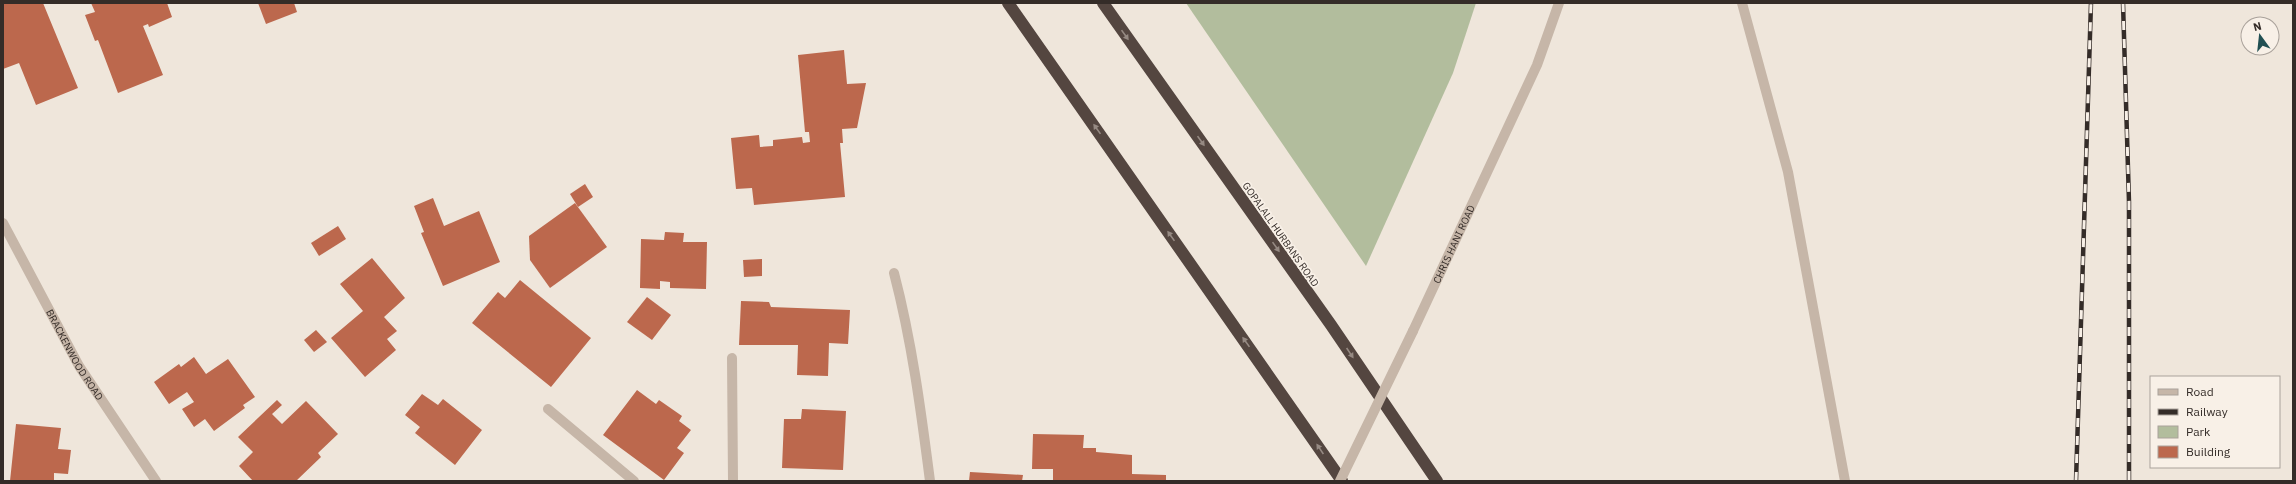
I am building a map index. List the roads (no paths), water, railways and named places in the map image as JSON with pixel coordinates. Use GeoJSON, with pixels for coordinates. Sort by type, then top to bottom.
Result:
{"type":"FeatureCollection","features":[{"type":"Feature","properties":{"kind":"highway"},"geometry":{"type":"LineString","coordinates":[[1008,3],[1341,481]]}},
{"type":"Feature","properties":{"kind":"highway","name":"GOPALALL HURBANS ROAD"},"geometry":{"type":"LineString","coordinates":[[1103,3],[1326,318],[1437,481]]}},
{"type":"Feature","properties":{"kind":"street","name":"CHRIS HANI ROAD"},"geometry":{"type":"LineString","coordinates":[[1341,481],[1413,331],[1537,65],[1558,3]]}},
{"type":"Feature","properties":{"kind":"street"},"geometry":{"type":"LineString","coordinates":[[1742,3],[1788,172],[1845,481]]}},
{"type":"Feature","properties":{"kind":"street","name":"BRACKENWOOD ROAD"},"geometry":{"type":"LineString","coordinates":[[3,222],[79,366],[156,481]]}},
{"type":"Feature","properties":{"kind":"street"},"geometry":{"type":"LineString","coordinates":[[894,273],[910,342],[930,481]]}},
{"type":"Feature","properties":{"kind":"street"},"geometry":{"type":"LineString","coordinates":[[732,358],[733,481]]}},
{"type":"Feature","properties":{"kind":"street"},"geometry":{"type":"LineString","coordinates":[[548,409],[634,481]]}},
{"type":"Feature","properties":{"kind":"railway"},"geometry":{"type":"LineString","coordinates":[[2076,481],[2091,3]]}},
{"type":"Feature","properties":{"kind":"railway"},"geometry":{"type":"LineString","coordinates":[[2123,3],[2129,202],[2129,481]]}}]}
